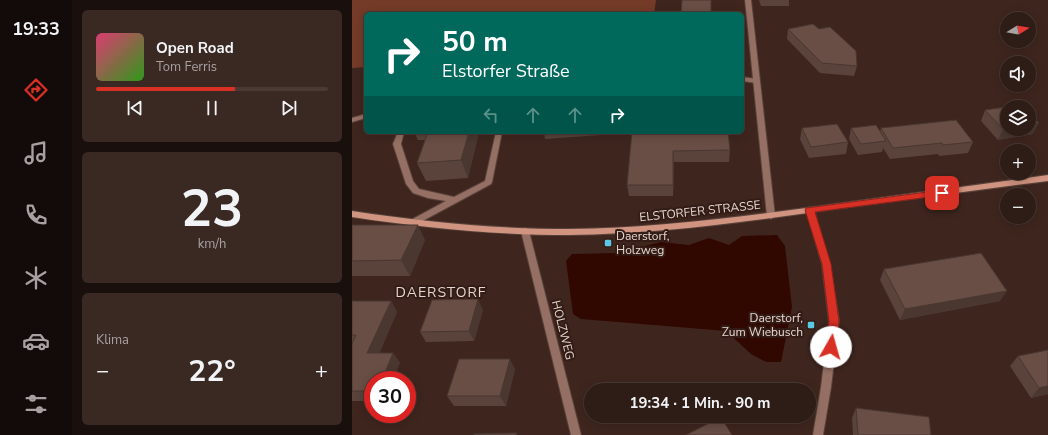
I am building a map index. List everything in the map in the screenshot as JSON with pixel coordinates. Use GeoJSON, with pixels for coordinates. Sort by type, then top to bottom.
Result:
{"type":"FeatureCollection","features":[{"type":"Feature","properties":{"kind":"main road","name":"ELSTORFER STRASSE"},"geometry":{"type":"LineString","coordinates":[[352,214],[412,223],[525,232],[610,231],[771,216],[1048,178]]}},
{"type":"Feature","properties":{"kind":"street"},"geometry":{"type":"LineString","coordinates":[[748,0],[771,216]]}},
{"type":"Feature","properties":{"kind":"street"},"geometry":{"type":"LineString","coordinates":[[744,79],[757,81]]}},
{"type":"Feature","properties":{"kind":"street"},"geometry":{"type":"LineString","coordinates":[[352,120],[364,117]]}},
{"type":"Feature","properties":{"kind":"street"},"geometry":{"type":"LineString","coordinates":[[400,134],[397,144],[409,182],[416,191],[454,200]]}},
{"type":"Feature","properties":{"kind":"street"},"geometry":{"type":"LineString","coordinates":[[412,223],[488,182],[498,134]]}},
{"type":"Feature","properties":{"kind":"street"},"geometry":{"type":"LineString","coordinates":[[810,210],[826,264],[834,321],[826,388],[818,435]]}},
{"type":"Feature","properties":{"kind":"street","name":"HOLZWEG"},"geometry":{"type":"LineString","coordinates":[[525,232],[576,435]]}},
{"type":"Feature","properties":{"kind":"shaded area"},"geometry":{"type":"Polygon","coordinates":[[[352,0],[656,0],[654,12],[364,12],[364,67],[352,68],[352,0]]]}},
{"type":"Feature","properties":{"kind":"shaded area"},"geometry":{"type":"Polygon","coordinates":[[[777,235],[785,246],[792,307],[781,362],[766,362],[751,354],[726,331],[581,319],[573,314],[566,261],[572,254],[616,253],[661,242],[689,245],[709,238],[729,245],[742,236],[777,235]]]}},
{"type":"Feature","properties":{"kind":"building"},"geometry":{"type":"Polygon","coordinates":[[[682,0],[711,0],[711,12],[681,12],[682,0]]]}},
{"type":"Feature","properties":{"kind":"building"},"geometry":{"type":"Polygon","coordinates":[[[813,24],[819,29],[830,27],[856,51],[857,66],[822,63],[788,29],[813,24]]]}},
{"type":"Feature","properties":{"kind":"building"},"geometry":{"type":"Polygon","coordinates":[[[1000,108],[1000,126],[985,110],[1000,108]]]}},
{"type":"Feature","properties":{"kind":"building"},"geometry":{"type":"Polygon","coordinates":[[[956,120],[973,142],[943,145],[942,143],[893,148],[881,128],[956,120]]]}},
{"type":"Feature","properties":{"kind":"building"},"geometry":{"type":"Polygon","coordinates":[[[837,124],[848,142],[811,147],[802,128],[837,124]]]}},
{"type":"Feature","properties":{"kind":"building"},"geometry":{"type":"Polygon","coordinates":[[[876,125],[886,141],[861,144],[851,128],[876,125]]]}},
{"type":"Feature","properties":{"kind":"building"},"geometry":{"type":"Polygon","coordinates":[[[427,134],[468,134],[461,160],[417,163],[427,134]]]}},
{"type":"Feature","properties":{"kind":"building"},"geometry":{"type":"Polygon","coordinates":[[[632,134],[728,134],[730,150],[673,151],[673,185],[627,185],[632,134]]]}},
{"type":"Feature","properties":{"kind":"building"},"geometry":{"type":"Polygon","coordinates":[[[352,225],[418,225],[401,260],[352,261],[352,225]]]}},
{"type":"Feature","properties":{"kind":"building"},"geometry":{"type":"Polygon","coordinates":[[[981,253],[1007,291],[905,309],[884,269],[981,253]]]}},
{"type":"Feature","properties":{"kind":"building"},"geometry":{"type":"Polygon","coordinates":[[[478,299],[469,331],[420,332],[432,300],[478,299]]]}},
{"type":"Feature","properties":{"kind":"building"},"geometry":{"type":"Polygon","coordinates":[[[352,301],[391,301],[367,353],[393,353],[386,371],[364,371],[364,391],[352,391],[352,344],[356,335],[352,335],[352,301]]]}},
{"type":"Feature","properties":{"kind":"building"},"geometry":{"type":"Polygon","coordinates":[[[1048,350],[1048,386],[1039,388],[1018,356],[1048,350]]]}},
{"type":"Feature","properties":{"kind":"building"},"geometry":{"type":"Polygon","coordinates":[[[459,359],[510,359],[500,396],[447,396],[459,359]]]}},
{"type":"Feature","properties":{"kind":"building"},"geometry":{"type":"Polygon","coordinates":[[[856,408],[929,417],[931,435],[858,435],[856,408]]]}},
{"type":"Feature","properties":{"kind":"building"},"geometry":{"type":"Polygon","coordinates":[[[709,423],[725,423],[732,435],[686,435],[709,423]]]}},
{"type":"Feature","properties":{"kind":"building"},"geometry":{"type":"Polygon","coordinates":[[[517,433],[516,435],[474,435],[474,434],[517,433]]]}},
{"type":"Feature","properties":{"kind":"place","name":"Daerstorf, Holzweg"},"geometry":{"type":"Point","coordinates":[608,243]}},
{"type":"Feature","properties":{"kind":"place","name":"Daerstorf, Zum Wiebusch"},"geometry":{"type":"Point","coordinates":[811,325]}},
{"type":"Feature","properties":{"kind":"district","name":"DAERSTORF"},"geometry":{"type":"Point","coordinates":[441,292]}},
{"type":"Feature","properties":{"kind":"route"},"geometry":{"type":"LineString","coordinates":[[831,347],[834,321],[826,264],[810,210],[942,193]]}}]}
